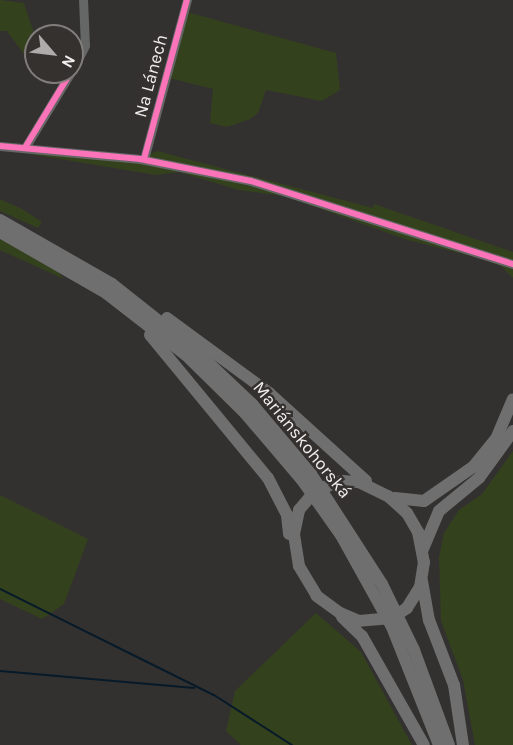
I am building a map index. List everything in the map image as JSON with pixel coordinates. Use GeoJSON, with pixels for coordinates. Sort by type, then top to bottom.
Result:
{"type":"FeatureCollection","features":[{"type":"Feature","properties":{"kind":"main road","name":"Mariánskohorská"},"geometry":{"type":"LineString","coordinates":[[0,220],[109,289],[193,348],[253,405],[311,474],[349,528],[397,614],[449,745]]}},
{"type":"Feature","properties":{"kind":"main road","name":"Mariánskohorská"},"geometry":{"type":"LineString","coordinates":[[0,232],[109,289],[186,355],[245,413],[302,480],[341,535],[392,627],[439,745]]}},
{"type":"Feature","properties":{"kind":"main road"},"geometry":{"type":"LineString","coordinates":[[109,289],[138,296],[248,375],[346,466],[384,493],[407,513],[423,550]]}},
{"type":"Feature","properties":{"kind":"main road"},"geometry":{"type":"LineString","coordinates":[[109,289],[154,338],[268,478],[287,515],[295,551],[308,583],[362,636],[424,745]]}},
{"type":"Feature","properties":{"kind":"main road"},"geometry":{"type":"LineString","coordinates":[[295,551],[299,510],[316,490],[335,482],[359,482],[384,493],[419,502],[452,484],[490,448],[513,399]]}},
{"type":"Feature","properties":{"kind":"main road"},"geometry":{"type":"LineString","coordinates":[[464,745],[454,685],[429,620],[422,580],[423,550],[439,511],[479,478],[513,431]]}},
{"type":"Feature","properties":{"kind":"main road"},"geometry":{"type":"LineString","coordinates":[[340,613],[359,621],[377,621],[407,608],[422,580]]}},
{"type":"Feature","properties":{"kind":"street"},"geometry":{"type":"LineString","coordinates":[[83,0],[84,47]]}},
{"type":"Feature","properties":{"kind":"street","name":"Na Lánech"},"geometry":{"type":"LineString","coordinates":[[144,159],[188,0]]}},
{"type":"Feature","properties":{"kind":"street"},"geometry":{"type":"LineString","coordinates":[[26,146],[64,84]]}},
{"type":"Feature","properties":{"kind":"street"},"geometry":{"type":"LineString","coordinates":[[0,146],[26,146],[144,159],[251,181],[513,264]]}},
{"type":"Feature","properties":{"kind":"green space"},"geometry":{"type":"Polygon","coordinates":[[[0,0],[24,3],[31,24],[24,24],[24,54],[7,31],[0,31],[0,0]]]}},
{"type":"Feature","properties":{"kind":"green space"},"geometry":{"type":"Polygon","coordinates":[[[187,12],[336,53],[340,90],[322,101],[266,90],[258,113],[250,119],[227,127],[210,123],[213,89],[169,78],[187,12]]]}},
{"type":"Feature","properties":{"kind":"green space"},"geometry":{"type":"Polygon","coordinates":[[[31,147],[139,159],[157,151],[373,208],[374,204],[513,252],[513,278],[501,266],[482,259],[408,240],[284,196],[239,190],[179,172],[156,175],[24,153],[31,147]]]}},
{"type":"Feature","properties":{"kind":"green space"},"geometry":{"type":"Polygon","coordinates":[[[0,199],[42,222],[38,228],[0,211],[0,199]]]}},
{"type":"Feature","properties":{"kind":"green space"},"geometry":{"type":"Polygon","coordinates":[[[0,238],[55,268],[64,279],[0,250],[0,238]]]}},
{"type":"Feature","properties":{"kind":"green space"},"geometry":{"type":"Polygon","coordinates":[[[513,451],[513,745],[475,745],[463,680],[441,621],[439,557],[444,533],[459,510],[482,494],[513,451]]]}},
{"type":"Feature","properties":{"kind":"green space"},"geometry":{"type":"Polygon","coordinates":[[[0,495],[88,539],[64,604],[42,619],[0,599],[0,495]]]}},
{"type":"Feature","properties":{"kind":"green space"},"geometry":{"type":"Polygon","coordinates":[[[316,613],[361,652],[412,745],[241,745],[226,731],[235,691],[316,613]]]}},
{"type":"Feature","properties":{"kind":"waterway"},"geometry":{"type":"LineString","coordinates":[[0,589],[214,695],[292,745]]}},
{"type":"Feature","properties":{"kind":"waterway"},"geometry":{"type":"LineString","coordinates":[[0,671],[194,688]]}},
{"type":"Feature","properties":{"kind":"cycle path"},"geometry":{"type":"LineString","coordinates":[[144,159],[187,0]]}},
{"type":"Feature","properties":{"kind":"cycle path"},"geometry":{"type":"LineString","coordinates":[[26,146],[64,84]]}},
{"type":"Feature","properties":{"kind":"cycle path"},"geometry":{"type":"LineString","coordinates":[[0,146],[140,159],[251,181],[513,264]]}}]}
